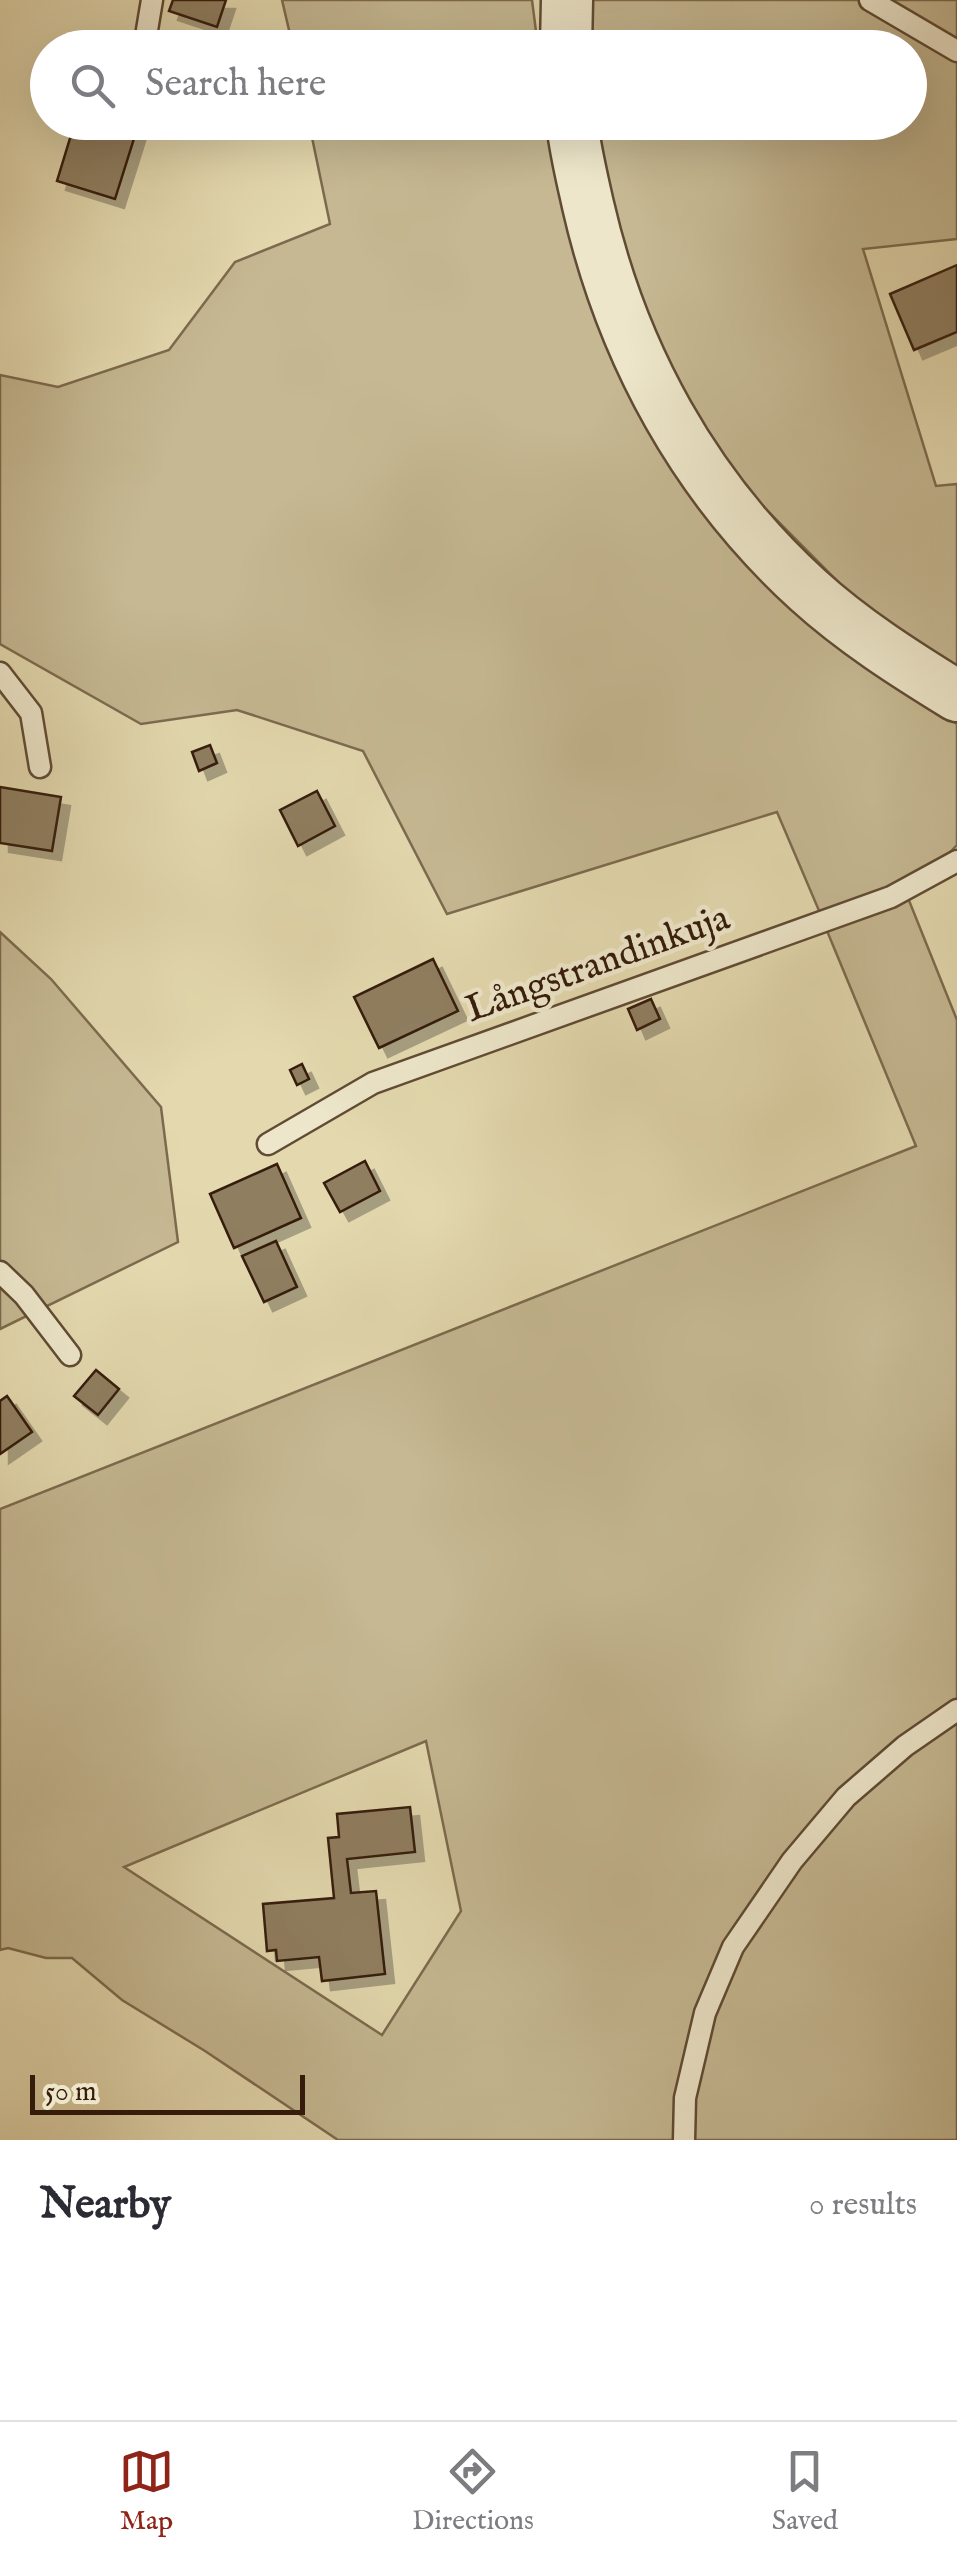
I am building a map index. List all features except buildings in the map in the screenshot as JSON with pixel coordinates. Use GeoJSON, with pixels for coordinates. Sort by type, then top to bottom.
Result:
{"type":"FeatureCollection","features":[{"type":"Feature","properties":{"kind":"street"},"geometry":{"type":"LineString","coordinates":[[566,0],[566,30]]}},
{"type":"Feature","properties":{"kind":"street"},"geometry":{"type":"LineString","coordinates":[[574,140],[598,250],[618,312],[644,373],[689,451],[745,526],[808,591],[889,655],[957,696]]}},
{"type":"Feature","properties":{"kind":"lane"},"geometry":{"type":"LineString","coordinates":[[147,30],[152,0]]}},
{"type":"Feature","properties":{"kind":"lane"},"geometry":{"type":"LineString","coordinates":[[870,0],[920,30]]}},
{"type":"Feature","properties":{"kind":"lane"},"geometry":{"type":"LineString","coordinates":[[927,34],[957,52]]}},
{"type":"Feature","properties":{"kind":"lane"},"geometry":{"type":"LineString","coordinates":[[0,673],[32,714],[40,767]]}},
{"type":"Feature","properties":{"kind":"lane","name":"Långstrandinkuja"},"geometry":{"type":"LineString","coordinates":[[268,1144],[373,1083],[891,897],[957,861]]}},
{"type":"Feature","properties":{"kind":"lane"},"geometry":{"type":"LineString","coordinates":[[0,1272],[24,1294],[70,1355]]}},
{"type":"Feature","properties":{"kind":"lane"},"geometry":{"type":"LineString","coordinates":[[684,2140],[686,2098],[705,2013],[733,1947],[792,1861],[846,1798],[905,1746],[957,1710]]}},
{"type":"Feature","properties":{"kind":"shaded area"},"geometry":{"type":"Polygon","coordinates":[[[282,0],[532,0],[536,30],[289,30],[282,0]]]}},
{"type":"Feature","properties":{"kind":"shaded area"},"geometry":{"type":"Polygon","coordinates":[[[587,0],[957,0],[957,239],[863,249],[936,486],[957,484],[957,669],[856,600],[736,479],[649,335],[600,169],[597,140],[927,140],[927,30],[587,30],[587,0]]]}},
{"type":"Feature","properties":{"kind":"shaded area"},"geometry":{"type":"Polygon","coordinates":[[[313,140],[554,140],[575,251],[842,645],[957,724],[957,845],[933,870],[820,913],[777,812],[447,914],[363,751],[237,710],[141,724],[0,644],[0,375],[58,387],[169,350],[235,262],[330,224],[313,140]]]}},
{"type":"Feature","properties":{"kind":"shaded area"},"geometry":{"type":"Polygon","coordinates":[[[908,898],[957,1020],[957,2140],[338,2140],[122,2000],[72,1958],[0,1950],[0,1509],[916,1146],[825,926],[908,898]],[[426,1741],[124,1867],[382,2035],[461,1911],[426,1741]]]}},
{"type":"Feature","properties":{"kind":"shaded area"},"geometry":{"type":"Polygon","coordinates":[[[0,932],[51,979],[161,1107],[178,1242],[0,1329],[0,932]]]}}]}
